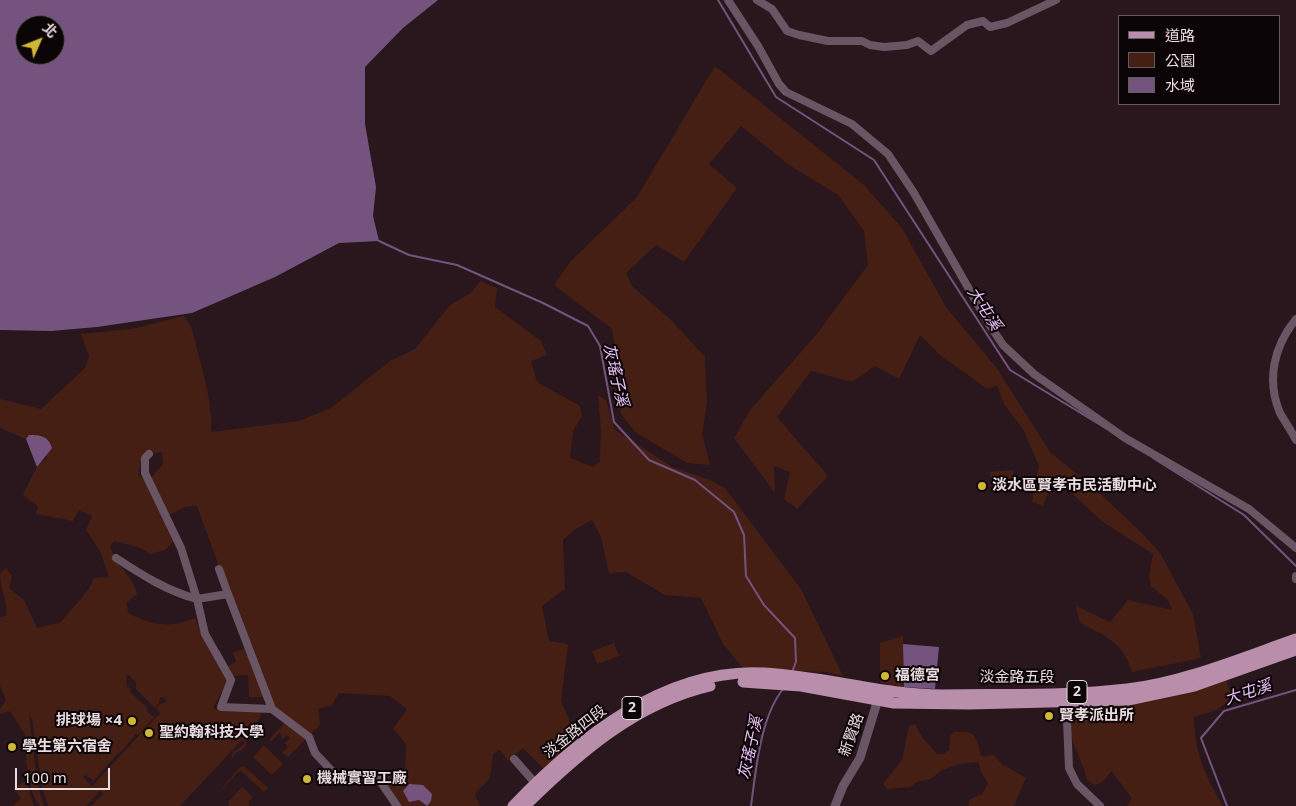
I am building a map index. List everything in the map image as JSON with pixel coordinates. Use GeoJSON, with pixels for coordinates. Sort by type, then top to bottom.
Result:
{"type":"FeatureCollection","features":[{"type":"Feature","properties":{"kind":"main road","name":"淡金路五段"},"geometry":{"type":"LineString","coordinates":[[1066,698],[1129,689],[1191,675],[1296,639]]}},
{"type":"Feature","properties":{"kind":"main road","name":"淡金路五段"},"geometry":{"type":"LineString","coordinates":[[802,682],[850,685],[879,695],[1128,700],[1194,686],[1296,650]]}},
{"type":"Feature","properties":{"kind":"main road","name":"淡金路四段"},"geometry":{"type":"LineString","coordinates":[[513,806],[597,731],[643,701],[688,682],[763,673],[778,679]]}},
{"type":"Feature","properties":{"kind":"main road","name":"2"},"geometry":{"type":"LineString","coordinates":[[778,679],[879,695]]}},
{"type":"Feature","properties":{"kind":"main road","name":"淡金路四段"},"geometry":{"type":"LineString","coordinates":[[525,806],[602,738],[632,717],[661,701],[690,690],[724,682],[778,679]]}},
{"type":"Feature","properties":{"kind":"street"},"geometry":{"type":"LineString","coordinates":[[728,0],[758,46],[779,84],[786,92],[852,124],[888,154],[914,193],[1003,345],[1034,374],[1125,438],[1249,508],[1296,548]]}},
{"type":"Feature","properties":{"kind":"street"},"geometry":{"type":"LineString","coordinates":[[757,0],[772,9],[787,31],[799,35],[828,41],[862,41],[870,45],[884,47],[907,45],[918,41],[930,51],[967,25],[983,21],[990,27],[1007,23],[1056,0]]}},
{"type":"Feature","properties":{"kind":"street"},"geometry":{"type":"LineString","coordinates":[[1296,319],[1282,340],[1273,366],[1275,393],[1280,412],[1296,440]]}},
{"type":"Feature","properties":{"kind":"street"},"geometry":{"type":"LineString","coordinates":[[149,454],[146,458],[145,473],[181,548],[197,599],[205,634],[231,680]]}},
{"type":"Feature","properties":{"kind":"street"},"geometry":{"type":"LineString","coordinates":[[116,558],[146,578],[177,594],[197,599],[228,594]]}},
{"type":"Feature","properties":{"kind":"street"},"geometry":{"type":"LineString","coordinates":[[219,569],[272,709],[309,737],[315,753],[332,771],[344,779],[378,778],[397,806]]}},
{"type":"Feature","properties":{"kind":"street"},"geometry":{"type":"LineString","coordinates":[[216,653],[231,680],[222,707],[272,709]]}},
{"type":"Feature","properties":{"kind":"street","name":"新賢路"},"geometry":{"type":"LineString","coordinates":[[834,806],[843,786],[860,758],[879,695]]}},
{"type":"Feature","properties":{"kind":"street"},"geometry":{"type":"LineString","coordinates":[[1066,698],[1069,768],[1077,784],[1100,806]]}},
{"type":"Feature","properties":{"kind":"street"},"geometry":{"type":"LineString","coordinates":[[514,759],[536,784]]}},
{"type":"Feature","properties":{"kind":"green space"},"geometry":{"type":"Polygon","coordinates":[[[715,66],[864,185],[902,228],[946,307],[998,370],[1050,452],[1095,489],[1142,533],[1160,553],[1193,614],[1201,658],[1132,672],[1124,654],[1112,641],[1080,623],[1076,606],[1110,622],[1128,600],[1172,610],[1168,600],[1151,586],[1149,576],[1153,554],[1103,522],[1054,477],[1043,506],[1032,502],[1039,466],[1024,431],[1004,404],[997,385],[987,389],[940,355],[920,335],[899,379],[875,366],[852,382],[811,371],[777,417],[828,476],[797,509],[784,499],[790,472],[774,466],[775,493],[734,438],[751,409],[816,335],[868,265],[864,231],[838,195],[789,165],[741,126],[709,164],[737,188],[684,262],[656,245],[626,273],[632,286],[672,321],[705,357],[707,403],[702,434],[710,465],[687,463],[635,432],[621,414],[618,364],[612,329],[554,285],[570,262],[637,197],[715,66]]]}},
{"type":"Feature","properties":{"kind":"green space"},"geometry":{"type":"Polygon","coordinates":[[[480,281],[497,288],[495,307],[541,341],[547,355],[531,361],[537,382],[580,406],[582,416],[573,431],[570,458],[593,467],[600,461],[601,431],[598,395],[606,400],[615,430],[674,468],[708,479],[725,488],[801,589],[843,676],[826,672],[743,668],[723,644],[701,598],[665,595],[626,572],[609,573],[601,537],[592,520],[574,530],[563,540],[565,589],[542,606],[549,641],[568,644],[561,701],[571,724],[582,720],[589,729],[544,769],[523,748],[508,761],[500,750],[493,754],[490,778],[475,794],[480,806],[427,806],[431,801],[419,800],[425,806],[397,806],[379,780],[405,769],[406,744],[393,729],[407,709],[390,696],[339,693],[332,705],[318,709],[320,725],[288,757],[282,753],[288,747],[285,743],[290,738],[287,735],[282,740],[280,732],[271,742],[269,740],[284,723],[267,697],[249,697],[248,675],[230,676],[213,708],[217,710],[227,708],[262,710],[247,744],[241,751],[236,752],[231,761],[233,752],[243,745],[246,741],[247,738],[245,742],[242,740],[180,806],[91,806],[103,794],[100,791],[86,806],[48,806],[42,786],[32,719],[29,716],[38,787],[44,806],[40,806],[32,792],[28,774],[27,738],[10,711],[0,714],[0,709],[6,700],[0,686],[0,617],[6,616],[6,610],[0,574],[6,568],[12,576],[9,588],[24,600],[37,628],[60,623],[84,596],[94,578],[109,577],[100,551],[86,530],[92,516],[79,510],[73,521],[36,514],[38,506],[23,495],[37,467],[47,457],[29,435],[26,439],[0,428],[0,399],[41,409],[85,368],[89,356],[81,334],[132,329],[184,316],[191,326],[205,379],[210,406],[211,432],[299,421],[331,408],[390,361],[415,349],[450,305],[471,293],[480,281]],[[162,452],[142,455],[138,476],[150,479],[163,464],[162,452]],[[197,506],[185,507],[169,515],[176,539],[165,550],[151,554],[138,547],[114,541],[110,546],[116,559],[132,582],[137,594],[126,603],[129,614],[146,621],[162,624],[177,624],[195,618],[207,646],[224,668],[236,662],[233,652],[249,648],[197,506]],[[129,675],[126,676],[127,687],[131,688],[130,692],[148,708],[146,710],[152,716],[156,715],[118,753],[91,784],[93,780],[86,775],[83,777],[92,786],[160,713],[156,708],[166,702],[165,698],[160,697],[159,703],[155,708],[136,689],[136,683],[129,675]]]}},
{"type":"Feature","properties":{"kind":"green space"},"geometry":{"type":"Polygon","coordinates":[[[1013,470],[1014,485],[992,487],[990,472],[1013,470]]]}},
{"type":"Feature","properties":{"kind":"green space"},"geometry":{"type":"Polygon","coordinates":[[[903,636],[904,687],[880,683],[880,643],[903,636]]]}},
{"type":"Feature","properties":{"kind":"green space"},"geometry":{"type":"Polygon","coordinates":[[[614,643],[619,656],[597,664],[592,651],[614,643]]]}},
{"type":"Feature","properties":{"kind":"green space"},"geometry":{"type":"Polygon","coordinates":[[[1225,677],[1233,699],[1217,710],[1194,717],[1196,742],[1202,764],[1223,806],[1127,806],[1132,798],[1111,771],[1100,783],[1094,785],[1087,780],[1071,736],[1071,717],[1075,707],[1159,696],[1225,677]]]}},
{"type":"Feature","properties":{"kind":"green space"},"geometry":{"type":"Polygon","coordinates":[[[915,724],[922,737],[937,754],[943,754],[949,750],[950,736],[954,732],[971,733],[976,739],[981,756],[994,755],[1002,764],[1026,778],[1014,806],[968,806],[970,799],[982,794],[988,783],[982,774],[978,762],[960,764],[942,770],[931,779],[917,782],[910,787],[887,789],[883,784],[902,760],[909,726],[915,724]]]}},
{"type":"Feature","properties":{"kind":"green space"},"geometry":{"type":"Polygon","coordinates":[[[264,745],[283,764],[272,775],[253,757],[264,745]]]}},
{"type":"Feature","properties":{"kind":"green space"},"geometry":{"type":"Polygon","coordinates":[[[244,766],[268,788],[264,792],[240,770],[216,796],[239,768],[244,766]]]}},
{"type":"Feature","properties":{"kind":"green space"},"geometry":{"type":"Polygon","coordinates":[[[26,781],[34,806],[13,806],[21,798],[13,788],[26,781]]]}},
{"type":"Feature","properties":{"kind":"green space"},"geometry":{"type":"Polygon","coordinates":[[[242,787],[253,797],[249,801],[249,806],[229,806],[229,801],[242,787]]]}},
{"type":"Feature","properties":{"kind":"water"},"geometry":{"type":"Polygon","coordinates":[[[0,0],[438,0],[403,28],[365,67],[365,124],[376,187],[373,216],[379,241],[339,243],[275,277],[192,313],[97,327],[51,331],[0,330],[0,0]]]}},
{"type":"Feature","properties":{"kind":"water"},"geometry":{"type":"Polygon","coordinates":[[[29,435],[44,437],[52,448],[37,467],[26,439],[29,435]]]}},
{"type":"Feature","properties":{"kind":"water"},"geometry":{"type":"Polygon","coordinates":[[[903,644],[939,647],[935,689],[904,687],[903,644]]]}},
{"type":"Feature","properties":{"kind":"water"},"geometry":{"type":"Polygon","coordinates":[[[409,784],[423,785],[432,794],[431,801],[427,806],[419,800],[409,802],[403,791],[409,784]]]}},
{"type":"Feature","properties":{"kind":"waterway","name":"大屯溪"},"geometry":{"type":"LineString","coordinates":[[718,0],[776,97],[874,160],[1010,370],[1107,429]]}},
{"type":"Feature","properties":{"kind":"waterway","name":"灰瑤子溪"},"geometry":{"type":"LineString","coordinates":[[379,241],[409,255],[457,265],[543,303],[588,326],[600,346],[614,422],[649,460],[695,480],[734,512],[744,535],[746,576],[764,605],[795,638],[796,662],[792,672]]}},
{"type":"Feature","properties":{"kind":"waterway","name":"大屯溪"},"geometry":{"type":"LineString","coordinates":[[1153,458],[1244,515],[1296,566]]}},
{"type":"Feature","properties":{"kind":"waterway","name":"灰瑤子溪"},"geometry":{"type":"LineString","coordinates":[[751,806],[757,761],[764,729],[775,701],[783,689]]}},
{"type":"Feature","properties":{"kind":"waterway","name":"大屯溪"},"geometry":{"type":"LineString","coordinates":[[1227,806],[1201,738],[1224,711],[1296,690]]}},
{"type":"Feature","properties":{"kind":"place","name":"淡水區賢孝市民活動中心"},"geometry":{"type":"Point","coordinates":[982,486]}},
{"type":"Feature","properties":{"kind":"place","name":"福德宮"},"geometry":{"type":"Point","coordinates":[885,676]}},
{"type":"Feature","properties":{"kind":"place","name":"賢孝派出所"},"geometry":{"type":"Point","coordinates":[1049,716]}},
{"type":"Feature","properties":{"kind":"place","name":"排球場 ×4"},"geometry":{"type":"Point","coordinates":[132,721]}},
{"type":"Feature","properties":{"kind":"place","name":"聖約翰科技大學"},"geometry":{"type":"Point","coordinates":[149,733]}},
{"type":"Feature","properties":{"kind":"place","name":"學生第六宿舍"},"geometry":{"type":"Point","coordinates":[12,747]}},
{"type":"Feature","properties":{"kind":"place","name":"機械實習工廠"},"geometry":{"type":"Point","coordinates":[307,779]}}]}
